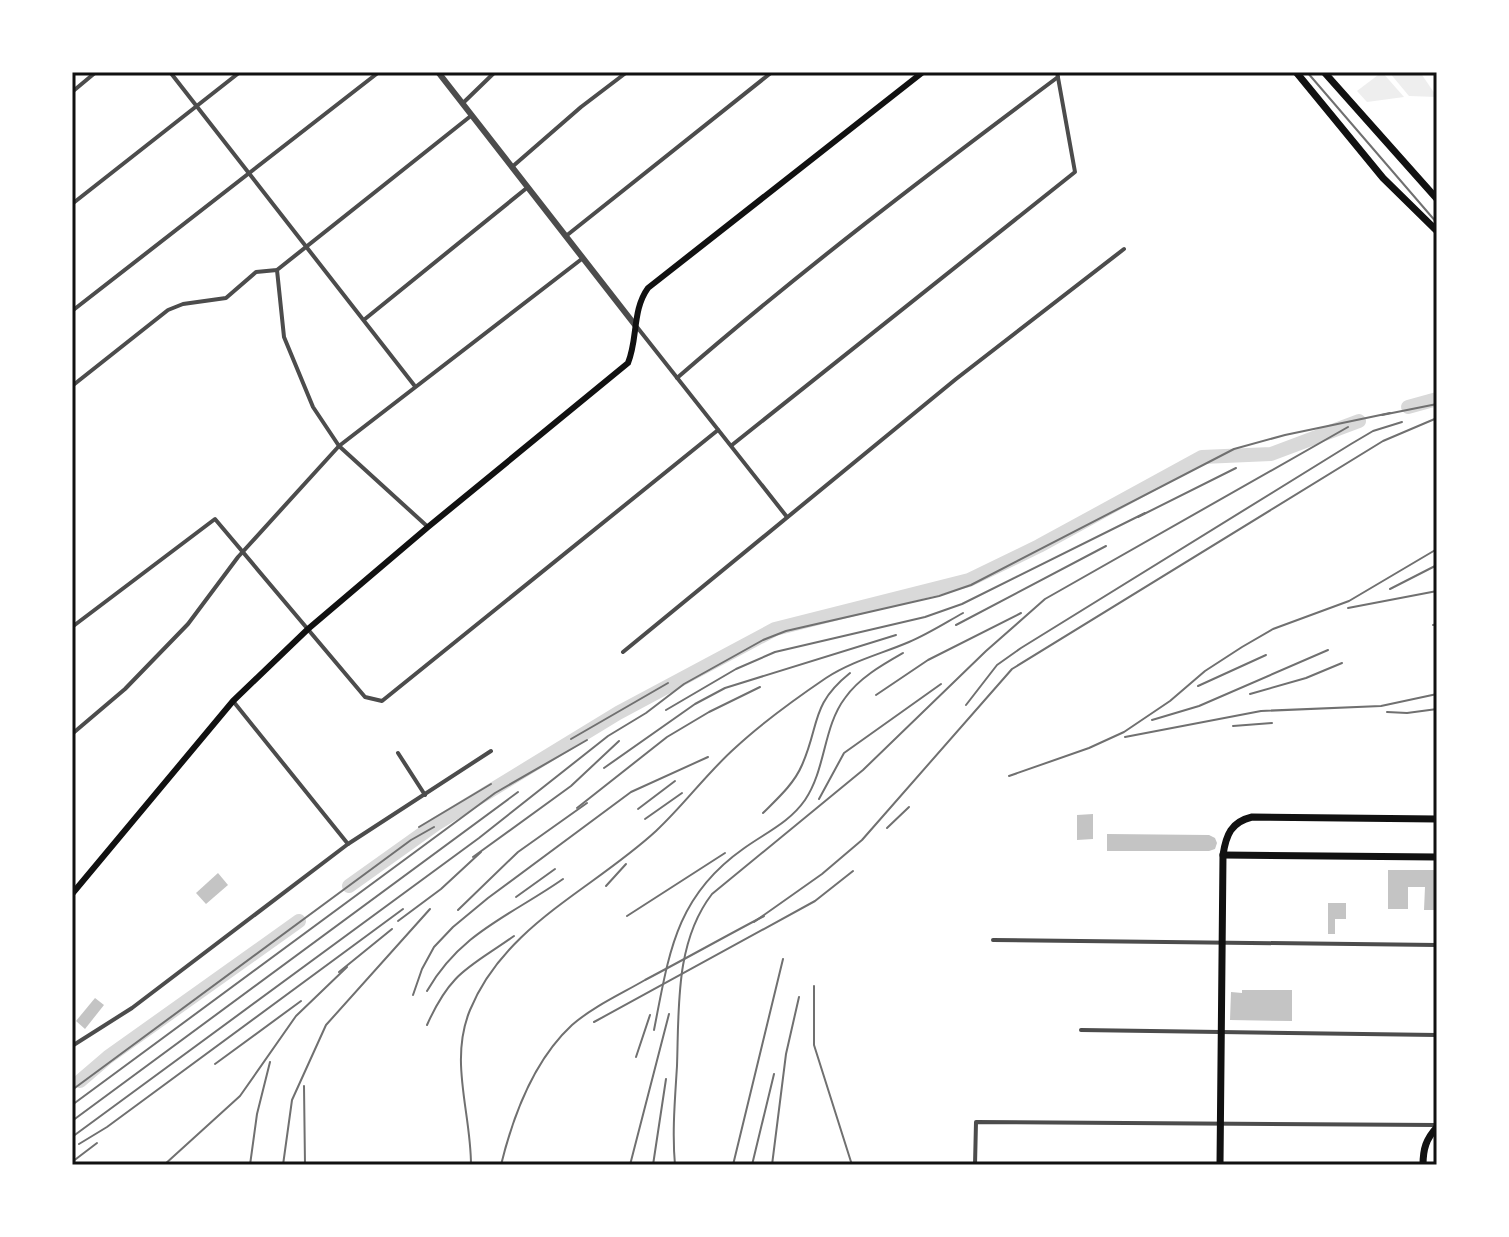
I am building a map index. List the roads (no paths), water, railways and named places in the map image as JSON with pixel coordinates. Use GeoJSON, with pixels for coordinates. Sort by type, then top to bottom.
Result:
{"type":"FeatureCollection","features":[{"type":"Feature","properties":{"kind":"main road"},"geometry":{"type":"LineString","coordinates":[[72,894],[233,701],[308,629],[622,369],[630,357],[643,294],[653,284],[923,72]]}},
{"type":"Feature","properties":{"kind":"main road"},"geometry":{"type":"LineString","coordinates":[[1296,72],[1383,178],[1437,231]]}},
{"type":"Feature","properties":{"kind":"main road"},"geometry":{"type":"LineString","coordinates":[[1324,72],[1437,199]]}},
{"type":"Feature","properties":{"kind":"main road"},"geometry":{"type":"LineString","coordinates":[[1220,1165],[1223,855],[1226,840],[1235,824],[1252,817],[1437,819]]}},
{"type":"Feature","properties":{"kind":"main road"},"geometry":{"type":"LineString","coordinates":[[1223,855],[1437,857]]}},
{"type":"Feature","properties":{"kind":"main road"},"geometry":{"type":"LineString","coordinates":[[1423,1165],[1423,1150],[1437,1126]]}},
{"type":"Feature","properties":{"kind":"street"},"geometry":{"type":"LineString","coordinates":[[72,92],[96,72]]}},
{"type":"Feature","properties":{"kind":"street"},"geometry":{"type":"LineString","coordinates":[[170,72],[415,385]]}},
{"type":"Feature","properties":{"kind":"street"},"geometry":{"type":"LineString","coordinates":[[72,204],[240,72]]}},
{"type":"Feature","properties":{"kind":"street"},"geometry":{"type":"LineString","coordinates":[[72,311],[379,72]]}},
{"type":"Feature","properties":{"kind":"street"},"geometry":{"type":"LineString","coordinates":[[438,72],[787,517]]}},
{"type":"Feature","properties":{"kind":"street"},"geometry":{"type":"LineString","coordinates":[[463,103],[495,72]]}},
{"type":"Feature","properties":{"kind":"street"},"geometry":{"type":"LineString","coordinates":[[512,167],[627,72]]}},
{"type":"Feature","properties":{"kind":"street"},"geometry":{"type":"LineString","coordinates":[[566,236],[772,72]]}},
{"type":"Feature","properties":{"kind":"street"},"geometry":{"type":"LineString","coordinates":[[677,378],[745,319],[1058,74],[1075,172],[732,445]]}},
{"type":"Feature","properties":{"kind":"street"},"geometry":{"type":"LineString","coordinates":[[72,386],[168,310],[183,304],[226,298],[256,272],[277,270],[472,115]]}},
{"type":"Feature","properties":{"kind":"street"},"geometry":{"type":"LineString","coordinates":[[364,319],[528,187]]}},
{"type":"Feature","properties":{"kind":"street"},"geometry":{"type":"LineString","coordinates":[[623,652],[956,379],[1124,249]]}},
{"type":"Feature","properties":{"kind":"street"},"geometry":{"type":"LineString","coordinates":[[72,734],[125,689],[188,624],[242,552],[339,446],[583,258]]}},
{"type":"Feature","properties":{"kind":"street"},"geometry":{"type":"LineString","coordinates":[[277,270],[284,337],[313,407],[339,446],[428,527]]}},
{"type":"Feature","properties":{"kind":"street"},"geometry":{"type":"LineString","coordinates":[[72,627],[215,519],[365,697],[382,701],[718,430]]}},
{"type":"Feature","properties":{"kind":"street"},"geometry":{"type":"LineString","coordinates":[[233,701],[348,844]]}},
{"type":"Feature","properties":{"kind":"street"},"geometry":{"type":"LineString","coordinates":[[72,1046],[132,1008],[348,844],[491,751]]}},
{"type":"Feature","properties":{"kind":"street"},"geometry":{"type":"LineString","coordinates":[[398,753],[425,795]]}},
{"type":"Feature","properties":{"kind":"street"},"geometry":{"type":"LineString","coordinates":[[993,940],[1437,945]]}},
{"type":"Feature","properties":{"kind":"street"},"geometry":{"type":"LineString","coordinates":[[1081,1030],[1437,1035]]}},
{"type":"Feature","properties":{"kind":"street"},"geometry":{"type":"LineString","coordinates":[[975,1165],[976,1122],[1437,1126]]}},
{"type":"Feature","properties":{"kind":"waterway"},"geometry":{"type":"LineString","coordinates":[[1408,407],[1437,399]]}},
{"type":"Feature","properties":{"kind":"waterway"},"geometry":{"type":"LineString","coordinates":[[349,886],[436,824],[618,713],[775,629],[969,580],[1039,546],[1202,457],[1271,454],[1359,421]]}},
{"type":"Feature","properties":{"kind":"waterway"},"geometry":{"type":"LineString","coordinates":[[80,1081],[108,1057],[299,921]]}},
{"type":"Feature","properties":{"kind":"tram line"},"geometry":{"type":"LineString","coordinates":[[1307,72],[1437,223]]}},
{"type":"Feature","properties":{"kind":"railway"},"geometry":{"type":"LineString","coordinates":[[1382,415],[1437,404]]}},
{"type":"Feature","properties":{"kind":"railway"},"geometry":{"type":"LineString","coordinates":[[72,1137],[479,838],[608,736],[646,713],[684,684],[763,640],[786,631],[939,596],[971,585],[1234,449],[1390,413]]}},
{"type":"Feature","properties":{"kind":"railway"},"geometry":{"type":"LineString","coordinates":[[754,922],[822,874],[862,840],[1012,669],[1383,441],[1437,418]]}},
{"type":"Feature","properties":{"kind":"railway"},"geometry":{"type":"LineString","coordinates":[[966,705],[997,665],[1021,648],[1351,444],[1373,431],[1402,422]]}},
{"type":"Feature","properties":{"kind":"railway"},"geometry":{"type":"LineString","coordinates":[[675,1165],[674,1116],[681,976],[691,933],[712,894],[863,770],[986,651],[1045,599],[1348,427]]}},
{"type":"Feature","properties":{"kind":"railway"},"geometry":{"type":"LineString","coordinates":[[1138,517],[1236,468]]}},
{"type":"Feature","properties":{"kind":"railway"},"geometry":{"type":"LineString","coordinates":[[666,710],[736,669],[775,652],[925,617],[962,604],[1145,513]]}},
{"type":"Feature","properties":{"kind":"railway"},"geometry":{"type":"LineString","coordinates":[[956,625],[1106,546]]}},
{"type":"Feature","properties":{"kind":"railway"},"geometry":{"type":"LineString","coordinates":[[1009,776],[1089,748],[1124,732],[1242,647],[1273,629],[1349,601],[1437,549]]}},
{"type":"Feature","properties":{"kind":"railway"},"geometry":{"type":"LineString","coordinates":[[1390,589],[1437,565]]}},
{"type":"Feature","properties":{"kind":"railway"},"geometry":{"type":"LineString","coordinates":[[1348,608],[1437,591]]}},
{"type":"Feature","properties":{"kind":"railway"},"geometry":{"type":"LineString","coordinates":[[471,1165],[461,1067],[464,1029],[485,980],[505,954],[552,911],[656,831],[724,758],[779,712],[836,672],[916,639],[963,613]]}},
{"type":"Feature","properties":{"kind":"railway"},"geometry":{"type":"LineString","coordinates":[[876,695],[928,660],[1021,613]]}},
{"type":"Feature","properties":{"kind":"railway"},"geometry":{"type":"LineString","coordinates":[[1433,625],[1437,624]]}},
{"type":"Feature","properties":{"kind":"railway"},"geometry":{"type":"LineString","coordinates":[[604,768],[695,704],[725,688],[896,635]]}},
{"type":"Feature","properties":{"kind":"railway"},"geometry":{"type":"LineString","coordinates":[[1152,720],[1199,706],[1328,650]]}},
{"type":"Feature","properties":{"kind":"railway"},"geometry":{"type":"LineString","coordinates":[[654,1030],[671,952],[689,907],[720,867],[799,808],[812,788],[832,722],[845,698],[864,678],[903,653]]}},
{"type":"Feature","properties":{"kind":"railway"},"geometry":{"type":"LineString","coordinates":[[1198,686],[1266,655]]}},
{"type":"Feature","properties":{"kind":"railway"},"geometry":{"type":"LineString","coordinates":[[1250,694],[1306,678],[1342,663]]}},
{"type":"Feature","properties":{"kind":"railway"},"geometry":{"type":"LineString","coordinates":[[763,813],[794,779],[808,751],[822,706],[837,684],[850,673]]}},
{"type":"Feature","properties":{"kind":"railway"},"geometry":{"type":"LineString","coordinates":[[571,739],[668,683]]}},
{"type":"Feature","properties":{"kind":"railway"},"geometry":{"type":"LineString","coordinates":[[819,799],[844,753],[941,684]]}},
{"type":"Feature","properties":{"kind":"railway"},"geometry":{"type":"LineString","coordinates":[[577,808],[667,737],[760,687]]}},
{"type":"Feature","properties":{"kind":"railway"},"geometry":{"type":"LineString","coordinates":[[1125,737],[1261,711],[1381,706],[1437,694]]}},
{"type":"Feature","properties":{"kind":"railway"},"geometry":{"type":"LineString","coordinates":[[1387,712],[1437,709]]}},
{"type":"Feature","properties":{"kind":"railway"},"geometry":{"type":"LineString","coordinates":[[1233,726],[1272,723]]}},
{"type":"Feature","properties":{"kind":"railway"},"geometry":{"type":"LineString","coordinates":[[72,1105],[495,793],[587,740]]}},
{"type":"Feature","properties":{"kind":"railway"},"geometry":{"type":"LineString","coordinates":[[473,857],[571,786],[619,741]]}},
{"type":"Feature","properties":{"kind":"railway"},"geometry":{"type":"LineString","coordinates":[[413,995],[434,947],[488,898],[631,792],[708,757]]}},
{"type":"Feature","properties":{"kind":"railway"},"geometry":{"type":"LineString","coordinates":[[638,809],[675,781]]}},
{"type":"Feature","properties":{"kind":"railway"},"geometry":{"type":"LineString","coordinates":[[419,827],[491,784]]}},
{"type":"Feature","properties":{"kind":"railway"},"geometry":{"type":"LineString","coordinates":[[72,1121],[518,792]]}},
{"type":"Feature","properties":{"kind":"railway"},"geometry":{"type":"LineString","coordinates":[[645,819],[682,793]]}},
{"type":"Feature","properties":{"kind":"railway"},"geometry":{"type":"LineString","coordinates":[[458,910],[518,852],[587,803]]}},
{"type":"Feature","properties":{"kind":"railway"},"geometry":{"type":"LineString","coordinates":[[887,828],[909,807]]}},
{"type":"Feature","properties":{"kind":"railway"},"geometry":{"type":"LineString","coordinates":[[72,1090],[411,840],[434,827]]}},
{"type":"Feature","properties":{"kind":"railway"},"geometry":{"type":"LineString","coordinates":[[398,921],[441,889],[481,852]]}},
{"type":"Feature","properties":{"kind":"railway"},"geometry":{"type":"LineString","coordinates":[[627,916],[725,853]]}},
{"type":"Feature","properties":{"kind":"railway"},"geometry":{"type":"LineString","coordinates":[[606,886],[626,864]]}},
{"type":"Feature","properties":{"kind":"railway"},"geometry":{"type":"LineString","coordinates":[[516,897],[555,869]]}},
{"type":"Feature","properties":{"kind":"railway"},"geometry":{"type":"LineString","coordinates":[[594,1022],[815,901],[853,871]]}},
{"type":"Feature","properties":{"kind":"railway"},"geometry":{"type":"LineString","coordinates":[[427,991],[440,971],[471,939],[563,879]]}},
{"type":"Feature","properties":{"kind":"railway"},"geometry":{"type":"LineString","coordinates":[[79,1144],[107,1127],[403,909]]}},
{"type":"Feature","properties":{"kind":"railway"},"geometry":{"type":"LineString","coordinates":[[283,1165],[292,1100],[326,1025],[430,909]]}},
{"type":"Feature","properties":{"kind":"railway"},"geometry":{"type":"LineString","coordinates":[[501,1165],[512,1127],[536,1072],[572,1025],[608,1001],[764,916]]}},
{"type":"Feature","properties":{"kind":"railway"},"geometry":{"type":"LineString","coordinates":[[339,972],[392,929]]}},
{"type":"Feature","properties":{"kind":"railway"},"geometry":{"type":"LineString","coordinates":[[427,1025],[453,982],[514,936]]}},
{"type":"Feature","properties":{"kind":"railway"},"geometry":{"type":"LineString","coordinates":[[733,1165],[783,959]]}},
{"type":"Feature","properties":{"kind":"railway"},"geometry":{"type":"LineString","coordinates":[[164,1165],[240,1096],[296,1016],[347,967]]}},
{"type":"Feature","properties":{"kind":"railway"},"geometry":{"type":"LineString","coordinates":[[814,986],[814,1045],[852,1165]]}},
{"type":"Feature","properties":{"kind":"railway"},"geometry":{"type":"LineString","coordinates":[[772,1165],[786,1054],[799,997]]}},
{"type":"Feature","properties":{"kind":"railway"},"geometry":{"type":"LineString","coordinates":[[215,1064],[301,1001]]}},
{"type":"Feature","properties":{"kind":"railway"},"geometry":{"type":"LineString","coordinates":[[630,1165],[669,1014]]}},
{"type":"Feature","properties":{"kind":"railway"},"geometry":{"type":"LineString","coordinates":[[636,1057],[650,1015]]}},
{"type":"Feature","properties":{"kind":"railway"},"geometry":{"type":"LineString","coordinates":[[250,1165],[257,1114],[270,1062]]}},
{"type":"Feature","properties":{"kind":"railway"},"geometry":{"type":"LineString","coordinates":[[752,1165],[774,1074]]}},
{"type":"Feature","properties":{"kind":"railway"},"geometry":{"type":"LineString","coordinates":[[653,1165],[666,1079]]}},
{"type":"Feature","properties":{"kind":"railway"},"geometry":{"type":"LineString","coordinates":[[304,1086],[305,1165]]}},
{"type":"Feature","properties":{"kind":"railway"},"geometry":{"type":"LineString","coordinates":[[72,1162],[97,1143]]}}]}
